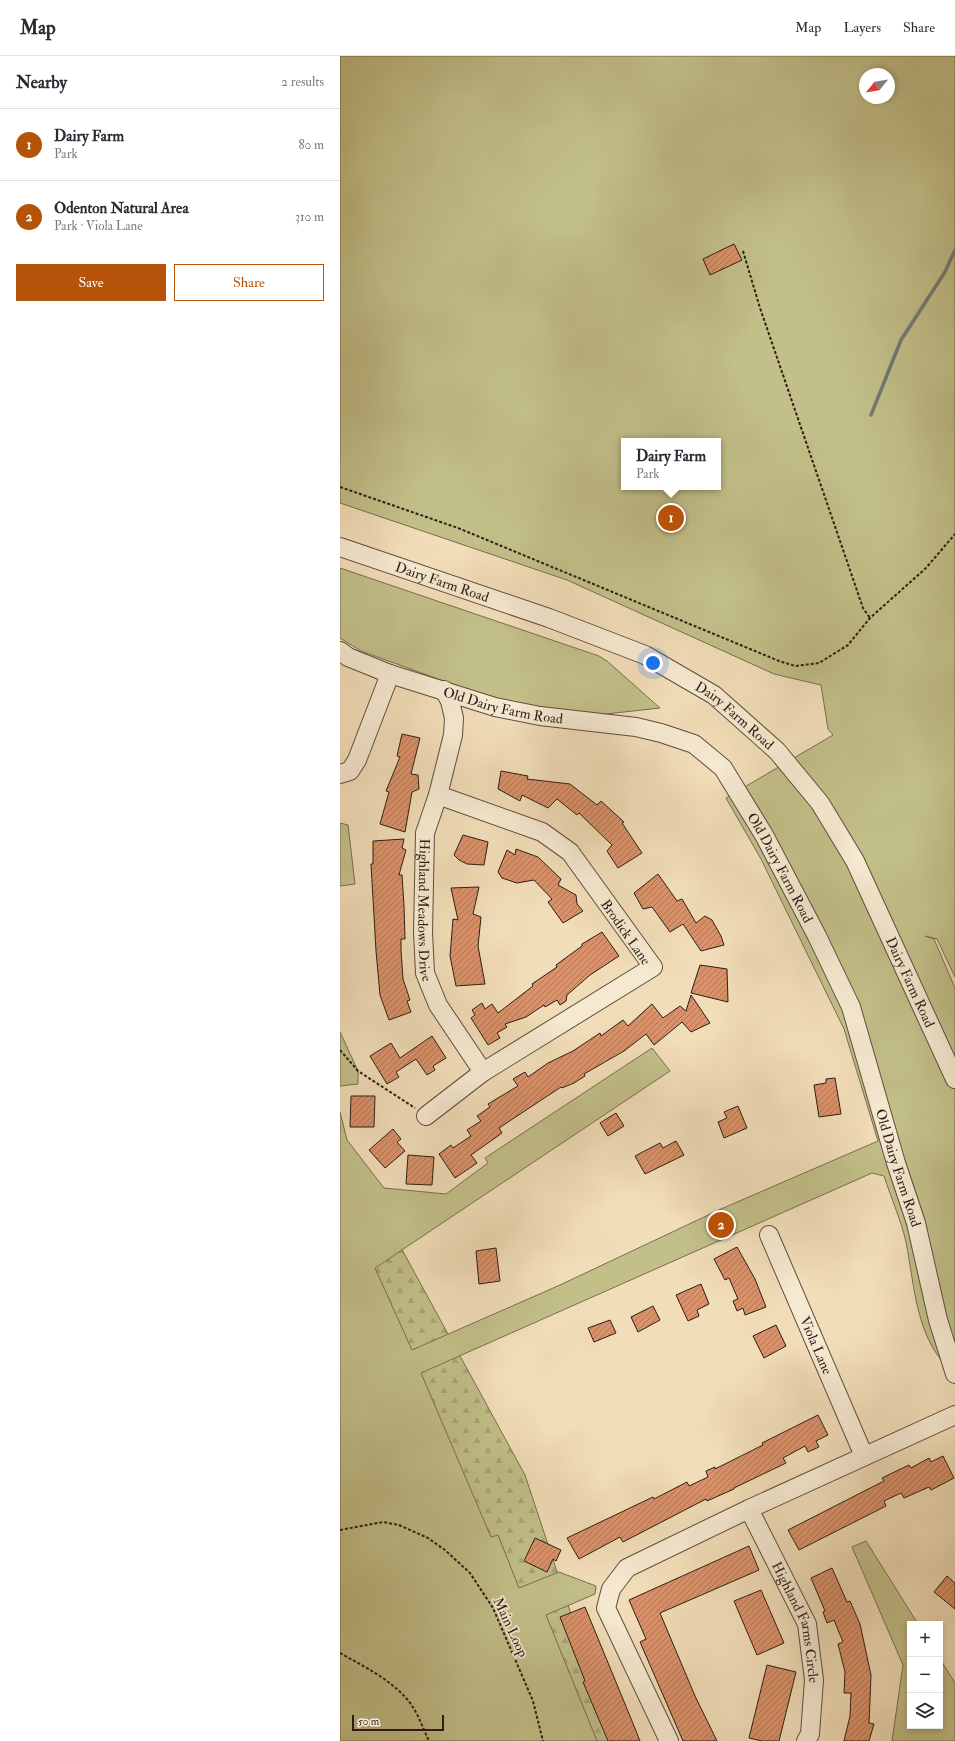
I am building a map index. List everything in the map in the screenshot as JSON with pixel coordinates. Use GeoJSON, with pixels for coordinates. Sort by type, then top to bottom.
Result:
{"type":"FeatureCollection","features":[{"type":"Feature","properties":{"kind":"street","name":"Dairy Farm Road"},"geometry":{"type":"LineString","coordinates":[[340,547],[550,618],[645,655],[714,695],[777,751],[820,803],[855,861],[955,1079]]}},
{"type":"Feature","properties":{"kind":"street","name":"Old Dairy Farm Road"},"geometry":{"type":"LineString","coordinates":[[340,651],[390,674],[496,707],[540,716],[636,727],[661,732],[694,744],[723,768],[768,841],[818,936],[851,1007],[896,1163],[916,1223],[949,1348]]}},
{"type":"Feature","properties":{"kind":"street"},"geometry":{"type":"LineString","coordinates":[[340,774],[350,771],[357,760],[390,674]]}},
{"type":"Feature","properties":{"kind":"street","name":"Highland Meadows Drive"},"geometry":{"type":"LineString","coordinates":[[444,690],[450,701],[454,718],[453,735],[438,795],[425,833],[423,932],[425,973],[438,1005],[483,1072]]}},
{"type":"Feature","properties":{"kind":"street","name":"Brodick Lane"},"geometry":{"type":"LineString","coordinates":[[426,1116],[483,1072],[653,967],[570,852],[542,832],[438,795]]}},
{"type":"Feature","properties":{"kind":"street","name":"Viola Lane"},"geometry":{"type":"LineString","coordinates":[[769,1235],[864,1456]]}},
{"type":"Feature","properties":{"kind":"street"},"geometry":{"type":"LineString","coordinates":[[949,1348],[955,1374]]}},
{"type":"Feature","properties":{"kind":"street"},"geometry":{"type":"LineString","coordinates":[[669,1741],[606,1608],[612,1589],[627,1568],[864,1456],[955,1415]]}},
{"type":"Feature","properties":{"kind":"street","name":"Highland Farms Circle"},"geometry":{"type":"LineString","coordinates":[[749,1510],[807,1624],[814,1680],[810,1734],[806,1741]]}},
{"type":"Feature","properties":{"kind":"path"},"geometry":{"type":"LineString","coordinates":[[743,251],[763,315],[862,608],[870,618]]}},
{"type":"Feature","properties":{"kind":"path"},"geometry":{"type":"LineString","coordinates":[[340,487],[458,528],[779,661],[795,666],[819,663],[848,645],[870,618],[926,568],[955,534]]}},
{"type":"Feature","properties":{"kind":"path"},"geometry":{"type":"LineString","coordinates":[[340,1050],[358,1071],[406,1100],[426,1116]]}},
{"type":"Feature","properties":{"kind":"path","name":"Main Loop"},"geometry":{"type":"LineString","coordinates":[[340,1530],[383,1522],[399,1525],[428,1538],[445,1550],[470,1573],[493,1608],[533,1701],[543,1741]]}},
{"type":"Feature","properties":{"kind":"path"},"geometry":{"type":"LineString","coordinates":[[340,1653],[387,1680],[406,1698],[418,1716],[429,1741]]}},
{"type":"Feature","properties":{"kind":"green space"},"geometry":{"type":"Polygon","coordinates":[[[340,56],[955,56],[955,977],[937,939],[925,936],[934,939],[955,988],[955,1373],[942,1361],[932,1347],[925,1331],[919,1314],[906,1242],[899,1217],[884,1176],[872,1173],[421,1373],[491,1537],[498,1535],[519,1588],[559,1572],[596,1586],[595,1594],[546,1615],[597,1741],[340,1741],[340,1112],[347,1140],[384,1188],[446,1194],[488,1163],[485,1158],[652,1048],[670,1071],[375,1268],[412,1350],[560,1285],[721,1209],[878,1141],[844,1029],[761,859],[726,798],[833,735],[828,729],[821,685],[774,674],[567,580],[340,503],[340,56]]]}},
{"type":"Feature","properties":{"kind":"green space"},"geometry":{"type":"Polygon","coordinates":[[[340,568],[599,656],[607,661],[660,708],[597,715],[524,706],[474,692],[361,651],[340,638],[340,568]]]}},
{"type":"Feature","properties":{"kind":"green space"},"geometry":{"type":"Polygon","coordinates":[[[340,823],[348,825],[355,884],[340,886],[340,823]]]}},
{"type":"Feature","properties":{"kind":"green space"},"geometry":{"type":"Polygon","coordinates":[[[340,1032],[358,1071],[358,1084],[340,1086],[340,1032]]]}},
{"type":"Feature","properties":{"kind":"green space"},"geometry":{"type":"Polygon","coordinates":[[[340,1128],[388,1224],[525,1475],[580,1641],[626,1741],[340,1741],[340,1128]]]}},
{"type":"Feature","properties":{"kind":"green space"},"geometry":{"type":"Polygon","coordinates":[[[866,1541],[916,1621],[907,1621],[907,1729],[943,1729],[943,1664],[955,1683],[955,1741],[892,1741],[903,1665],[852,1547],[866,1541]]]}},
{"type":"Feature","properties":{"kind":"building"},"geometry":{"type":"Polygon","coordinates":[[[734,244],[742,260],[710,275],[703,259],[734,244]]]}},
{"type":"Feature","properties":{"kind":"building"},"geometry":{"type":"Polygon","coordinates":[[[402,734],[420,738],[411,774],[418,775],[419,789],[412,792],[405,832],[380,824],[389,792],[386,791],[400,757],[397,756],[402,734]]]}},
{"type":"Feature","properties":{"kind":"building"},"geometry":{"type":"Polygon","coordinates":[[[501,771],[528,776],[527,779],[570,784],[597,805],[601,801],[624,822],[622,823],[642,853],[618,868],[607,851],[612,845],[579,813],[577,815],[557,799],[548,808],[522,795],[520,801],[498,789],[501,771]]]}},
{"type":"Feature","properties":{"kind":"building"},"geometry":{"type":"Polygon","coordinates":[[[463,835],[488,842],[484,865],[467,864],[459,860],[454,855],[463,835]]]}},
{"type":"Feature","properties":{"kind":"building"},"geometry":{"type":"Polygon","coordinates":[[[404,839],[402,848],[406,850],[399,875],[402,875],[405,939],[401,939],[401,950],[403,979],[410,1000],[407,1001],[411,1012],[389,1020],[380,995],[371,864],[373,864],[373,841],[404,839]]]}},
{"type":"Feature","properties":{"kind":"building"},"geometry":{"type":"Polygon","coordinates":[[[516,849],[538,857],[561,879],[558,885],[576,895],[577,904],[583,911],[563,923],[548,902],[552,899],[534,880],[517,883],[502,878],[498,872],[507,850],[515,855],[516,849]]]}},
{"type":"Feature","properties":{"kind":"building"},"geometry":{"type":"Polygon","coordinates":[[[658,874],[677,901],[682,899],[696,923],[705,916],[712,920],[724,945],[701,951],[683,924],[670,932],[652,907],[643,909],[634,893],[658,874]]]}},
{"type":"Feature","properties":{"kind":"building"},"geometry":{"type":"Polygon","coordinates":[[[479,887],[473,914],[481,917],[478,946],[485,984],[456,986],[450,956],[453,919],[458,920],[451,888],[479,887]]]}},
{"type":"Feature","properties":{"kind":"building"},"geometry":{"type":"Polygon","coordinates":[[[602,932],[619,956],[590,975],[567,995],[566,1001],[560,1005],[557,1000],[545,1007],[544,1005],[526,1017],[505,1024],[507,1027],[497,1033],[500,1038],[488,1045],[471,1018],[475,1015],[472,1010],[482,1003],[485,1009],[492,1004],[498,1013],[533,986],[532,984],[557,967],[556,965],[582,946],[582,944],[602,932]]]}},
{"type":"Feature","properties":{"kind":"building"},"geometry":{"type":"Polygon","coordinates":[[[700,965],[727,969],[728,1002],[691,993],[700,965]]]}},
{"type":"Feature","properties":{"kind":"building"},"geometry":{"type":"Polygon","coordinates":[[[691,995],[710,1023],[691,1032],[682,1022],[654,1045],[646,1034],[624,1051],[584,1074],[585,1076],[574,1083],[562,1088],[561,1087],[499,1128],[502,1133],[471,1155],[477,1163],[455,1178],[439,1154],[451,1145],[453,1148],[471,1136],[467,1130],[481,1121],[477,1116],[490,1107],[488,1104],[518,1086],[513,1079],[525,1072],[528,1077],[548,1063],[573,1051],[600,1033],[601,1036],[623,1020],[628,1026],[652,1004],[663,1018],[680,1006],[686,1011],[691,995]]]}},
{"type":"Feature","properties":{"kind":"building"},"geometry":{"type":"Polygon","coordinates":[[[432,1036],[446,1058],[433,1066],[435,1070],[427,1075],[416,1059],[396,1072],[399,1077],[387,1084],[370,1056],[391,1043],[400,1058],[432,1036]]]}},
{"type":"Feature","properties":{"kind":"building"},"geometry":{"type":"Polygon","coordinates":[[[835,1078],[841,1114],[819,1117],[814,1085],[826,1083],[826,1079],[835,1078]]]}},
{"type":"Feature","properties":{"kind":"building"},"geometry":{"type":"Polygon","coordinates":[[[351,1096],[375,1096],[374,1127],[350,1127],[351,1096]]]}},
{"type":"Feature","properties":{"kind":"building"},"geometry":{"type":"Polygon","coordinates":[[[738,1106],[747,1128],[724,1138],[718,1122],[727,1118],[724,1112],[738,1106]]]}},
{"type":"Feature","properties":{"kind":"building"},"geometry":{"type":"Polygon","coordinates":[[[616,1113],[624,1126],[608,1136],[600,1123],[616,1113]]]}},
{"type":"Feature","properties":{"kind":"building"},"geometry":{"type":"Polygon","coordinates":[[[393,1129],[401,1139],[397,1142],[405,1151],[385,1168],[369,1150],[393,1129]]]}},
{"type":"Feature","properties":{"kind":"building"},"geometry":{"type":"Polygon","coordinates":[[[676,1141],[684,1155],[645,1174],[635,1156],[660,1143],[663,1148],[676,1141]]]}},
{"type":"Feature","properties":{"kind":"building"},"geometry":{"type":"Polygon","coordinates":[[[408,1155],[434,1157],[432,1185],[406,1184],[408,1155]]]}},
{"type":"Feature","properties":{"kind":"building"},"geometry":{"type":"Polygon","coordinates":[[[737,1247],[755,1279],[766,1307],[745,1315],[743,1308],[737,1311],[733,1301],[738,1299],[729,1278],[725,1280],[714,1259],[737,1247]]]}},
{"type":"Feature","properties":{"kind":"building"},"geometry":{"type":"Polygon","coordinates":[[[496,1248],[500,1281],[479,1284],[476,1251],[496,1248]]]}},
{"type":"Feature","properties":{"kind":"building"},"geometry":{"type":"Polygon","coordinates":[[[701,1284],[709,1304],[697,1310],[699,1316],[688,1321],[676,1295],[701,1284]]]}},
{"type":"Feature","properties":{"kind":"building"},"geometry":{"type":"Polygon","coordinates":[[[653,1306],[660,1320],[638,1332],[631,1317],[653,1306]]]}},
{"type":"Feature","properties":{"kind":"building"},"geometry":{"type":"Polygon","coordinates":[[[610,1320],[616,1333],[594,1342],[588,1328],[610,1320]]]}},
{"type":"Feature","properties":{"kind":"building"},"geometry":{"type":"Polygon","coordinates":[[[776,1325],[786,1346],[764,1358],[753,1336],[776,1325]]]}},
{"type":"Feature","properties":{"kind":"building"},"geometry":{"type":"Polygon","coordinates":[[[818,1415],[828,1435],[816,1441],[819,1447],[808,1452],[805,1446],[783,1458],[786,1463],[734,1489],[707,1501],[706,1499],[623,1542],[620,1537],[579,1559],[567,1538],[653,1497],[654,1499],[687,1482],[689,1486],[708,1477],[706,1471],[715,1467],[715,1469],[763,1445],[762,1443],[818,1415]]]}},
{"type":"Feature","properties":{"kind":"building"},"geometry":{"type":"Polygon","coordinates":[[[943,1456],[954,1478],[931,1490],[929,1487],[904,1498],[901,1493],[884,1501],[886,1506],[799,1550],[788,1530],[884,1481],[882,1478],[909,1465],[911,1468],[929,1458],[931,1462],[943,1456]]]}},
{"type":"Feature","properties":{"kind":"building"},"geometry":{"type":"Polygon","coordinates":[[[535,1538],[561,1550],[556,1561],[553,1559],[547,1572],[524,1561],[535,1538]]]}},
{"type":"Feature","properties":{"kind":"building"},"geometry":{"type":"Polygon","coordinates":[[[749,1546],[759,1570],[660,1613],[695,1696],[717,1741],[683,1741],[640,1642],[646,1639],[629,1600],[749,1546]]]}},
{"type":"Feature","properties":{"kind":"building"},"geometry":{"type":"Polygon","coordinates":[[[832,1568],[847,1602],[850,1601],[860,1624],[871,1675],[869,1723],[874,1724],[869,1741],[844,1741],[850,1716],[851,1693],[844,1693],[845,1672],[838,1644],[843,1642],[834,1620],[827,1623],[823,1612],[825,1611],[811,1578],[832,1568]]]}},
{"type":"Feature","properties":{"kind":"building"},"geometry":{"type":"Polygon","coordinates":[[[947,1576],[955,1583],[955,1609],[934,1592],[947,1576]]]}},
{"type":"Feature","properties":{"kind":"building"},"geometry":{"type":"Polygon","coordinates":[[[761,1590],[784,1643],[757,1655],[734,1601],[761,1590]]]}},
{"type":"Feature","properties":{"kind":"building"},"geometry":{"type":"Polygon","coordinates":[[[585,1607],[640,1741],[608,1741],[583,1682],[585,1681],[560,1617],[585,1607]]]}},
{"type":"Feature","properties":{"kind":"building"},"geometry":{"type":"Polygon","coordinates":[[[767,1665],[796,1672],[779,1741],[762,1741],[749,1738],[767,1665]]]}},
{"type":"Feature","properties":{"kind":"waterway"},"geometry":{"type":"LineString","coordinates":[[871,415],[901,340],[945,272],[955,250]]}},
{"type":"Feature","properties":{"kind":"place","name":"Dairy Farm"},"geometry":{"type":"Point","coordinates":[671,518]}},
{"type":"Feature","properties":{"kind":"place","name":"Odenton Natural Area"},"geometry":{"type":"Point","coordinates":[721,1225]}}]}
